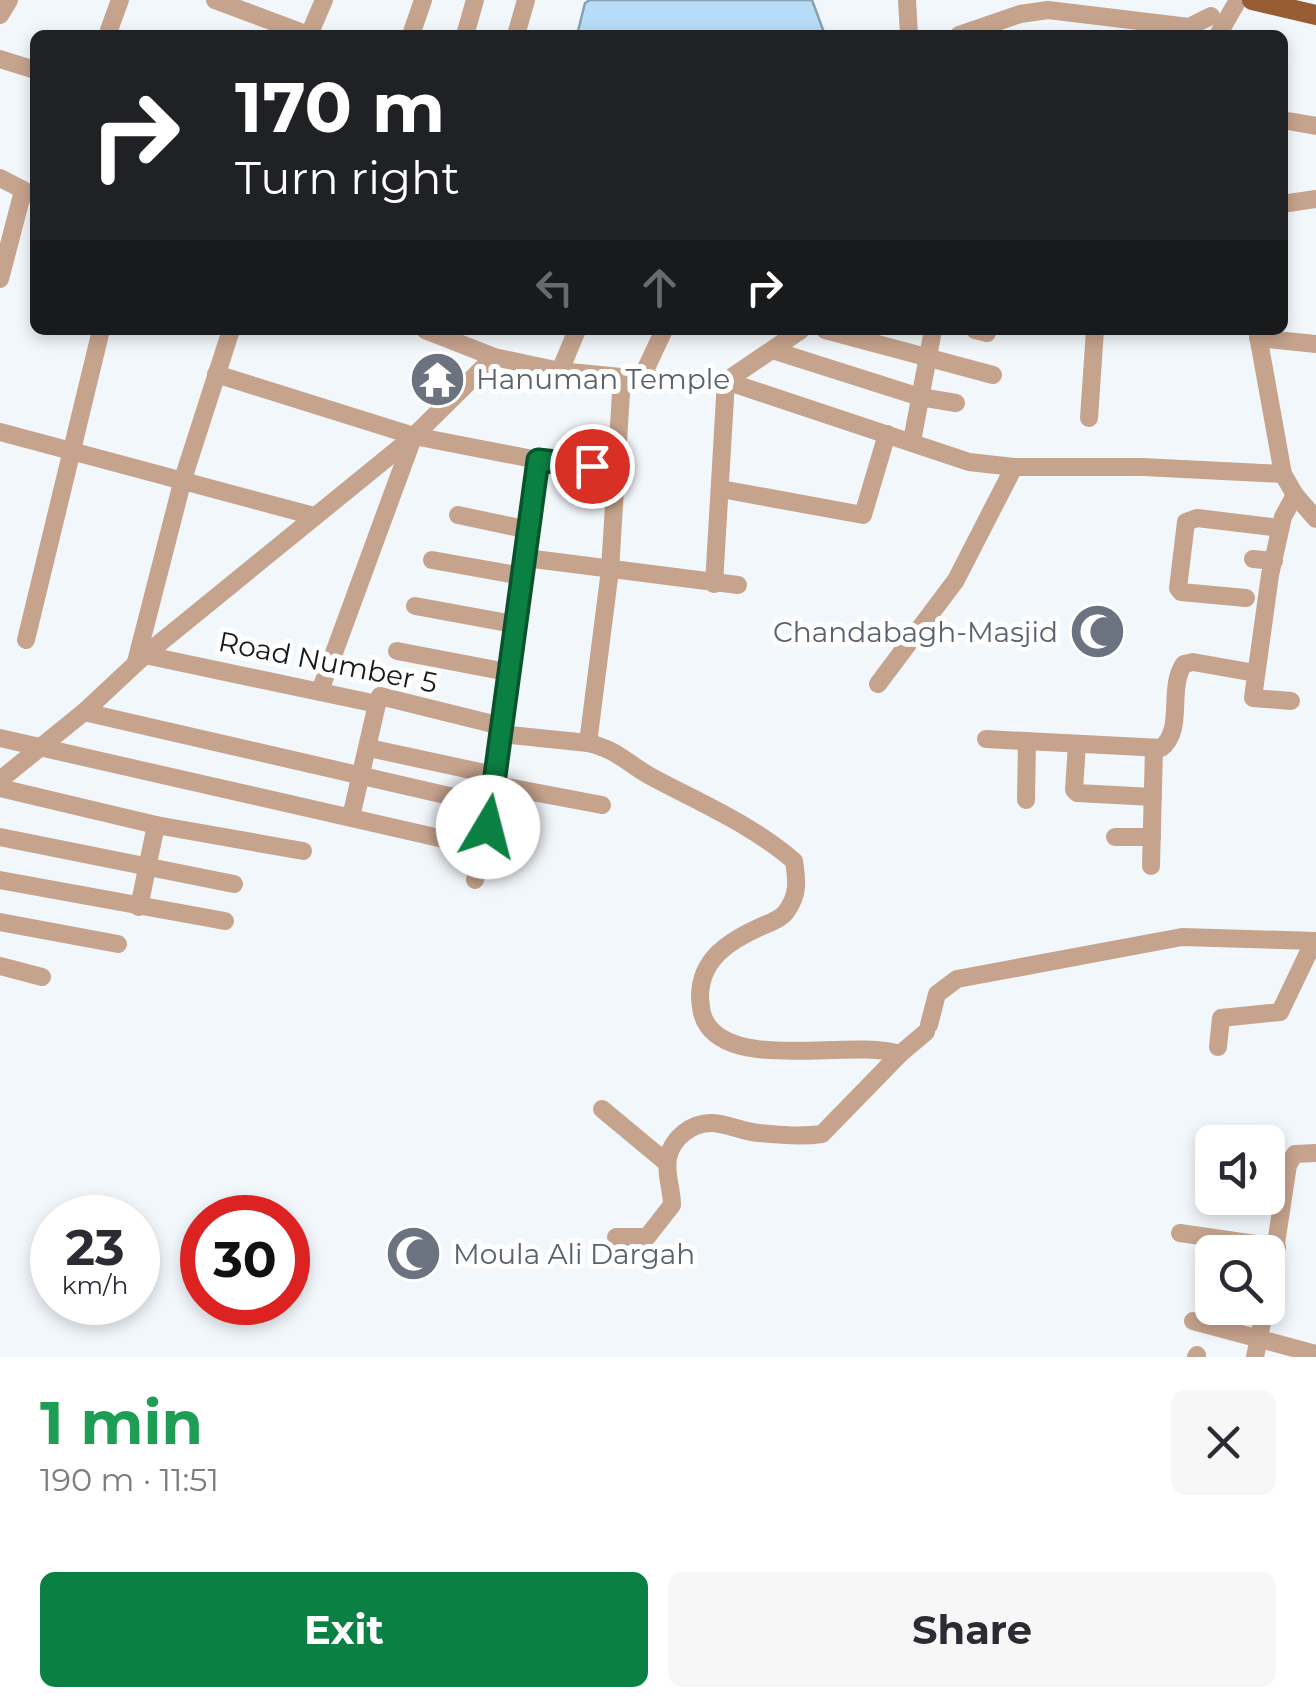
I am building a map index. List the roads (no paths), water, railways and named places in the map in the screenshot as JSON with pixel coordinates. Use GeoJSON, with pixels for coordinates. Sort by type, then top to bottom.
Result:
{"type":"FeatureCollection","features":[{"type":"Feature","properties":{"kind":"main road"},"geometry":{"type":"LineString","coordinates":[[1252,0],[1316,15]]}},
{"type":"Feature","properties":{"kind":"street"},"geometry":{"type":"LineString","coordinates":[[0,14],[9,0]]}},
{"type":"Feature","properties":{"kind":"street"},"geometry":{"type":"LineString","coordinates":[[109,30],[120,0]]}},
{"type":"Feature","properties":{"kind":"street"},"geometry":{"type":"LineString","coordinates":[[218,0],[296,30]]}},
{"type":"Feature","properties":{"kind":"street"},"geometry":{"type":"LineString","coordinates":[[311,30],[324,0]]}},
{"type":"Feature","properties":{"kind":"street"},"geometry":{"type":"LineString","coordinates":[[413,30],[422,0]]}},
{"type":"Feature","properties":{"kind":"street"},"geometry":{"type":"LineString","coordinates":[[466,30],[475,0]]}},
{"type":"Feature","properties":{"kind":"street"},"geometry":{"type":"LineString","coordinates":[[517,30],[526,0]]}},
{"type":"Feature","properties":{"kind":"street"},"geometry":{"type":"LineString","coordinates":[[906,0],[909,30]]}},
{"type":"Feature","properties":{"kind":"street"},"geometry":{"type":"LineString","coordinates":[[974,30],[1020,14],[1048,10],[1188,28],[1213,22],[1238,0]]}},
{"type":"Feature","properties":{"kind":"street"},"geometry":{"type":"LineString","coordinates":[[0,59],[30,68]]}},
{"type":"Feature","properties":{"kind":"street"},"geometry":{"type":"LineString","coordinates":[[1288,121],[1316,126]]}},
{"type":"Feature","properties":{"kind":"street"},"geometry":{"type":"LineString","coordinates":[[0,178],[29,194],[0,279]]}},
{"type":"Feature","properties":{"kind":"street"},"geometry":{"type":"LineString","coordinates":[[1288,203],[1316,199]]}},
{"type":"Feature","properties":{"kind":"street"},"geometry":{"type":"LineString","coordinates":[[26,640],[100,335]]}},
{"type":"Feature","properties":{"kind":"street"},"geometry":{"type":"LineString","coordinates":[[140,658],[182,479],[229,335]]}},
{"type":"Feature","properties":{"kind":"street"},"geometry":{"type":"LineString","coordinates":[[437,335],[494,358],[560,371],[726,382],[969,462],[1014,467],[1143,467],[1283,474]]}},
{"type":"Feature","properties":{"kind":"street"},"geometry":{"type":"LineString","coordinates":[[560,371],[575,335]]}},
{"type":"Feature","properties":{"kind":"street"},"geometry":{"type":"LineString","coordinates":[[588,743],[610,570],[618,469],[632,378],[661,335]]}},
{"type":"Feature","properties":{"kind":"street"},"geometry":{"type":"LineString","coordinates":[[726,382],[793,335]]}},
{"type":"Feature","properties":{"kind":"street"},"geometry":{"type":"LineString","coordinates":[[843,335],[993,375]]}},
{"type":"Feature","properties":{"kind":"street"},"geometry":{"type":"LineString","coordinates":[[912,441],[932,335]]}},
{"type":"Feature","properties":{"kind":"street"},"geometry":{"type":"LineString","coordinates":[[1089,418],[1095,335]]}},
{"type":"Feature","properties":{"kind":"street"},"geometry":{"type":"LineString","coordinates":[[1258,335],[1283,474],[1316,519]]}},
{"type":"Feature","properties":{"kind":"street"},"geometry":{"type":"LineString","coordinates":[[1264,335],[1316,344]]}},
{"type":"Feature","properties":{"kind":"street"},"geometry":{"type":"LineString","coordinates":[[772,350],[920,397],[956,403]]}},
{"type":"Feature","properties":{"kind":"street"},"geometry":{"type":"LineString","coordinates":[[0,780],[84,712],[140,658],[414,436],[494,358]]}},
{"type":"Feature","properties":{"kind":"street"},"geometry":{"type":"LineString","coordinates":[[216,374],[414,436],[538,460],[618,469]]}},
{"type":"Feature","properties":{"kind":"street"},"geometry":{"type":"LineString","coordinates":[[714,584],[726,382]]}},
{"type":"Feature","properties":{"kind":"street"},"geometry":{"type":"LineString","coordinates":[[0,432],[314,516]]}},
{"type":"Feature","properties":{"kind":"street"},"geometry":{"type":"LineString","coordinates":[[722,488],[863,515],[887,434]]}},
{"type":"Feature","properties":{"kind":"street"},"geometry":{"type":"LineString","coordinates":[[320,691],[414,436]]}},
{"type":"Feature","properties":{"kind":"street"},"geometry":{"type":"LineString","coordinates":[[475,880],[493,806],[507,672],[538,460]]}},
{"type":"Feature","properties":{"kind":"street"},"geometry":{"type":"LineString","coordinates":[[878,684],[956,580],[1014,467]]}},
{"type":"Feature","properties":{"kind":"street"},"geometry":{"type":"LineString","coordinates":[[1291,701],[1253,698],[1280,528],[1296,495]]}},
{"type":"Feature","properties":{"kind":"street"},"geometry":{"type":"LineString","coordinates":[[458,514],[529,530]]}},
{"type":"Feature","properties":{"kind":"street"},"geometry":{"type":"LineString","coordinates":[[1246,598],[1181,592],[1178,588],[1186,522],[1197,518],[1280,528]]}},
{"type":"Feature","properties":{"kind":"street"},"geometry":{"type":"LineString","coordinates":[[1253,559],[1274,561]]}},
{"type":"Feature","properties":{"kind":"street"},"geometry":{"type":"LineString","coordinates":[[432,560],[610,570],[738,585]]}},
{"type":"Feature","properties":{"kind":"street"},"geometry":{"type":"LineString","coordinates":[[415,606],[514,624]]}},
{"type":"Feature","properties":{"kind":"street"},"geometry":{"type":"LineString","coordinates":[[397,651],[507,672]]}},
{"type":"Feature","properties":{"kind":"street","name":"Road Number 5"},"geometry":{"type":"LineString","coordinates":[[140,658],[377,704],[380,696],[500,730]]}},
{"type":"Feature","properties":{"kind":"street"},"geometry":{"type":"LineString","coordinates":[[986,739],[1154,748],[1167,745],[1172,736],[1177,678],[1184,664],[1193,662],[1254,673]]}},
{"type":"Feature","properties":{"kind":"street"},"geometry":{"type":"LineString","coordinates":[[351,817],[377,704]]}},
{"type":"Feature","properties":{"kind":"street"},"geometry":{"type":"LineString","coordinates":[[84,712],[493,806]]}},
{"type":"Feature","properties":{"kind":"street"},"geometry":{"type":"LineString","coordinates":[[500,730],[612,749],[646,774],[764,836],[794,861],[798,890],[784,916],[722,947],[709,963],[700,982],[701,1014],[710,1030],[734,1044],[755,1048],[883,1049],[900,1054]]}},
{"type":"Feature","properties":{"kind":"street"},"geometry":{"type":"LineString","coordinates":[[0,738],[483,848]]}},
{"type":"Feature","properties":{"kind":"street"},"geometry":{"type":"LineString","coordinates":[[1026,741],[1026,800]]}},
{"type":"Feature","properties":{"kind":"street"},"geometry":{"type":"LineString","coordinates":[[1076,744],[1077,793],[1153,797]]}},
{"type":"Feature","properties":{"kind":"street"},"geometry":{"type":"LineString","coordinates":[[369,748],[602,805]]}},
{"type":"Feature","properties":{"kind":"street"},"geometry":{"type":"LineString","coordinates":[[1151,866],[1154,748]]}},
{"type":"Feature","properties":{"kind":"street"},"geometry":{"type":"LineString","coordinates":[[0,788],[156,826],[304,851]]}},
{"type":"Feature","properties":{"kind":"street"},"geometry":{"type":"LineString","coordinates":[[139,907],[156,826]]}},
{"type":"Feature","properties":{"kind":"street"},"geometry":{"type":"LineString","coordinates":[[0,837],[234,884]]}},
{"type":"Feature","properties":{"kind":"street"},"geometry":{"type":"LineString","coordinates":[[1115,837],[1152,837]]}},
{"type":"Feature","properties":{"kind":"street"},"geometry":{"type":"LineString","coordinates":[[0,880],[226,921]]}},
{"type":"Feature","properties":{"kind":"street"},"geometry":{"type":"LineString","coordinates":[[0,922],[118,944]]}},
{"type":"Feature","properties":{"kind":"street"},"geometry":{"type":"LineString","coordinates":[[616,1237],[647,1236],[664,1217],[672,1205],[667,1163],[672,1142],[706,1123],[756,1133],[822,1134],[928,1028],[937,994],[957,979],[1182,937],[1315,941],[1280,1012],[1221,1018],[1218,1047]]}},
{"type":"Feature","properties":{"kind":"street"},"geometry":{"type":"LineString","coordinates":[[0,966],[42,977]]}},
{"type":"Feature","properties":{"kind":"street"},"geometry":{"type":"LineString","coordinates":[[602,1109],[667,1163]]}},
{"type":"Feature","properties":{"kind":"street"},"geometry":{"type":"LineString","coordinates":[[1279,1235],[1288,1165],[1295,1154],[1316,1153]]}},
{"type":"Feature","properties":{"kind":"street"},"geometry":{"type":"LineString","coordinates":[[1180,1234],[1195,1236]]}},
{"type":"Feature","properties":{"kind":"street"},"geometry":{"type":"LineString","coordinates":[[1193,1321],[1257,1349],[1316,1354]]}},
{"type":"Feature","properties":{"kind":"water"},"geometry":{"type":"Polygon","coordinates":[[[812,0],[823,30],[578,30],[585,3],[812,0]]]}},
{"type":"Feature","properties":{"kind":"place","name":"Hanuman Temple"},"geometry":{"type":"Point","coordinates":[437,379]}},
{"type":"Feature","properties":{"kind":"place","name":"Chandabagh-Masjid"},"geometry":{"type":"Point","coordinates":[1097,632]}},
{"type":"Feature","properties":{"kind":"place","name":"Moula Ali Dargah"},"geometry":{"type":"Point","coordinates":[414,1254]}}]}
